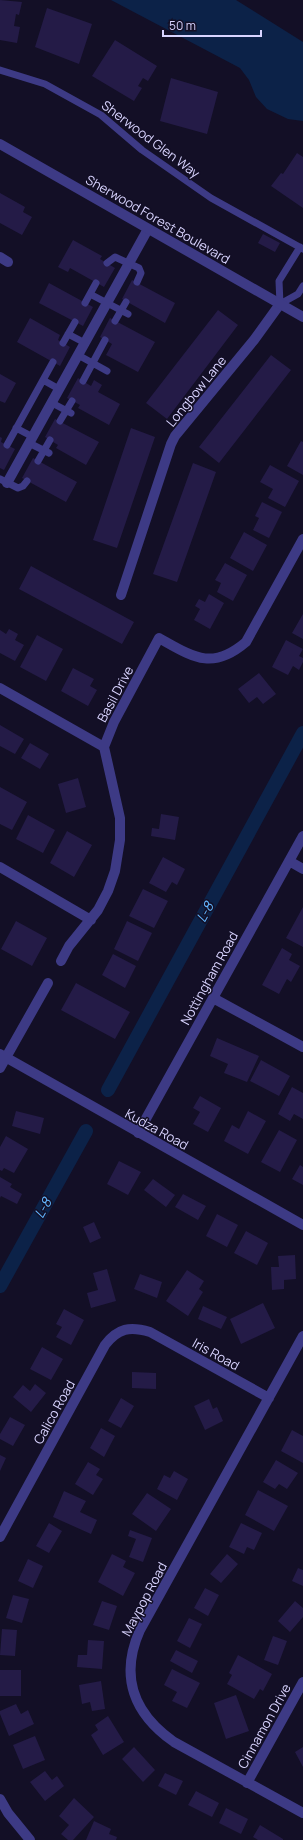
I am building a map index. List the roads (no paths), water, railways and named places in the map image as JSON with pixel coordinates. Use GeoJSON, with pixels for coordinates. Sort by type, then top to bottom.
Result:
{"type":"FeatureCollection","features":[{"type":"Feature","properties":{"kind":"street","name":"Sherwood Forest Boulevard"},"geometry":{"type":"LineString","coordinates":[[0,144],[303,317]]}},
{"type":"Feature","properties":{"kind":"street"},"geometry":{"type":"LineString","coordinates":[[4,481],[31,440],[148,229]]}},
{"type":"Feature","properties":{"kind":"street","name":"Longbow Lane"},"geometry":{"type":"LineString","coordinates":[[121,595],[171,444],[175,436],[254,340],[280,304]]}},
{"type":"Feature","properties":{"kind":"street","name":"Basil Drive"},"geometry":{"type":"LineString","coordinates":[[104,747],[114,722],[160,638],[188,654],[207,660],[227,656],[238,649],[246,642],[303,539]]}},
{"type":"Feature","properties":{"kind":"street"},"geometry":{"type":"LineString","coordinates":[[0,688],[104,747],[116,797],[120,818],[120,840],[118,861],[108,891],[92,920],[69,946],[61,961]]}},
{"type":"Feature","properties":{"kind":"street","name":"Nottingham Road"},"geometry":{"type":"LineString","coordinates":[[138,1133],[303,836]]}},
{"type":"Feature","properties":{"kind":"street"},"geometry":{"type":"LineString","coordinates":[[289,861],[303,869]]}},
{"type":"Feature","properties":{"kind":"street"},"geometry":{"type":"LineString","coordinates":[[0,867],[92,920]]}},
{"type":"Feature","properties":{"kind":"street"},"geometry":{"type":"LineString","coordinates":[[0,1068],[3,1055],[48,983]]}},
{"type":"Feature","properties":{"kind":"street"},"geometry":{"type":"LineString","coordinates":[[213,998],[303,1047]]}},
{"type":"Feature","properties":{"kind":"street","name":"Kudza Road"},"geometry":{"type":"LineString","coordinates":[[3,1055],[138,1133],[303,1225]]}},
{"type":"Feature","properties":{"kind":"street","name":"Calico Road"},"geometry":{"type":"LineString","coordinates":[[0,1537],[105,1346],[111,1338],[119,1332],[128,1329],[138,1329],[150,1332]]}},
{"type":"Feature","properties":{"kind":"street","name":"Iris Road"},"geometry":{"type":"LineString","coordinates":[[150,1332],[269,1398]]}},
{"type":"Feature","properties":{"kind":"street","name":"Maypop Road"},"geometry":{"type":"LineString","coordinates":[[303,1336],[140,1630],[131,1659],[131,1679],[136,1698],[151,1724],[174,1742],[303,1814]]}},
{"type":"Feature","properties":{"kind":"street","name":"Cinnamon Drive"},"geometry":{"type":"LineString","coordinates":[[247,1783],[303,1682]]}},
{"type":"Feature","properties":{"kind":"street"},"geometry":{"type":"LineString","coordinates":[[0,1799],[8,1813],[30,1840]]}},
{"type":"Feature","properties":{"kind":"lane","name":"Sherwood Glen Way"},"geometry":{"type":"LineString","coordinates":[[0,70],[45,84],[100,115],[142,150],[211,198],[302,248]]}},
{"type":"Feature","properties":{"kind":"lane"},"geometry":{"type":"LineString","coordinates":[[302,248],[279,281],[280,304],[298,294],[303,286]]}},
{"type":"Feature","properties":{"kind":"lane"},"geometry":{"type":"LineString","coordinates":[[107,263],[115,257],[139,268],[141,273],[137,282]]}},
{"type":"Feature","properties":{"kind":"lane"},"geometry":{"type":"LineString","coordinates":[[86,302],[96,283]]}},
{"type":"Feature","properties":{"kind":"lane"},"geometry":{"type":"LineString","coordinates":[[90,294],[128,314]]}},
{"type":"Feature","properties":{"kind":"lane"},"geometry":{"type":"LineString","coordinates":[[116,321],[126,302]]}},
{"type":"Feature","properties":{"kind":"lane"},"geometry":{"type":"LineString","coordinates":[[63,343],[75,322]]}},
{"type":"Feature","properties":{"kind":"lane"},"geometry":{"type":"LineString","coordinates":[[68,334],[85,343]]}},
{"type":"Feature","properties":{"kind":"lane"},"geometry":{"type":"LineString","coordinates":[[83,381],[105,340]]}},
{"type":"Feature","properties":{"kind":"lane"},"geometry":{"type":"LineString","coordinates":[[78,355],[107,371]]}},
{"type":"Feature","properties":{"kind":"lane"},"geometry":{"type":"LineString","coordinates":[[7,445],[53,362]]}},
{"type":"Feature","properties":{"kind":"lane"},"geometry":{"type":"LineString","coordinates":[[43,380],[59,389]]}},
{"type":"Feature","properties":{"kind":"lane"},"geometry":{"type":"LineString","coordinates":[[60,421],[69,412],[72,401]]}},
{"type":"Feature","properties":{"kind":"lane"},"geometry":{"type":"LineString","coordinates":[[52,403],[69,412]]}},
{"type":"Feature","properties":{"kind":"lane"},"geometry":{"type":"LineString","coordinates":[[16,428],[47,451]]}},
{"type":"Feature","properties":{"kind":"lane"},"geometry":{"type":"LineString","coordinates":[[38,461],[47,451],[50,440]]}},
{"type":"Feature","properties":{"kind":"lane"},"geometry":{"type":"LineString","coordinates":[[4,481],[18,488],[23,486],[27,481]]}},
{"type":"Feature","properties":{"kind":"water"},"geometry":{"type":"Polygon","coordinates":[[[111,0],[236,0],[303,42],[303,121],[288,119],[267,109],[256,97],[249,80],[240,68],[111,0]]]}},
{"type":"Feature","properties":{"kind":"waterway","name":"L-8"},"geometry":{"type":"LineString","coordinates":[[108,1090],[303,733]]}},
{"type":"Feature","properties":{"kind":"waterway","name":"L-8"},"geometry":{"type":"LineString","coordinates":[[0,1286],[86,1131]]}}]}
